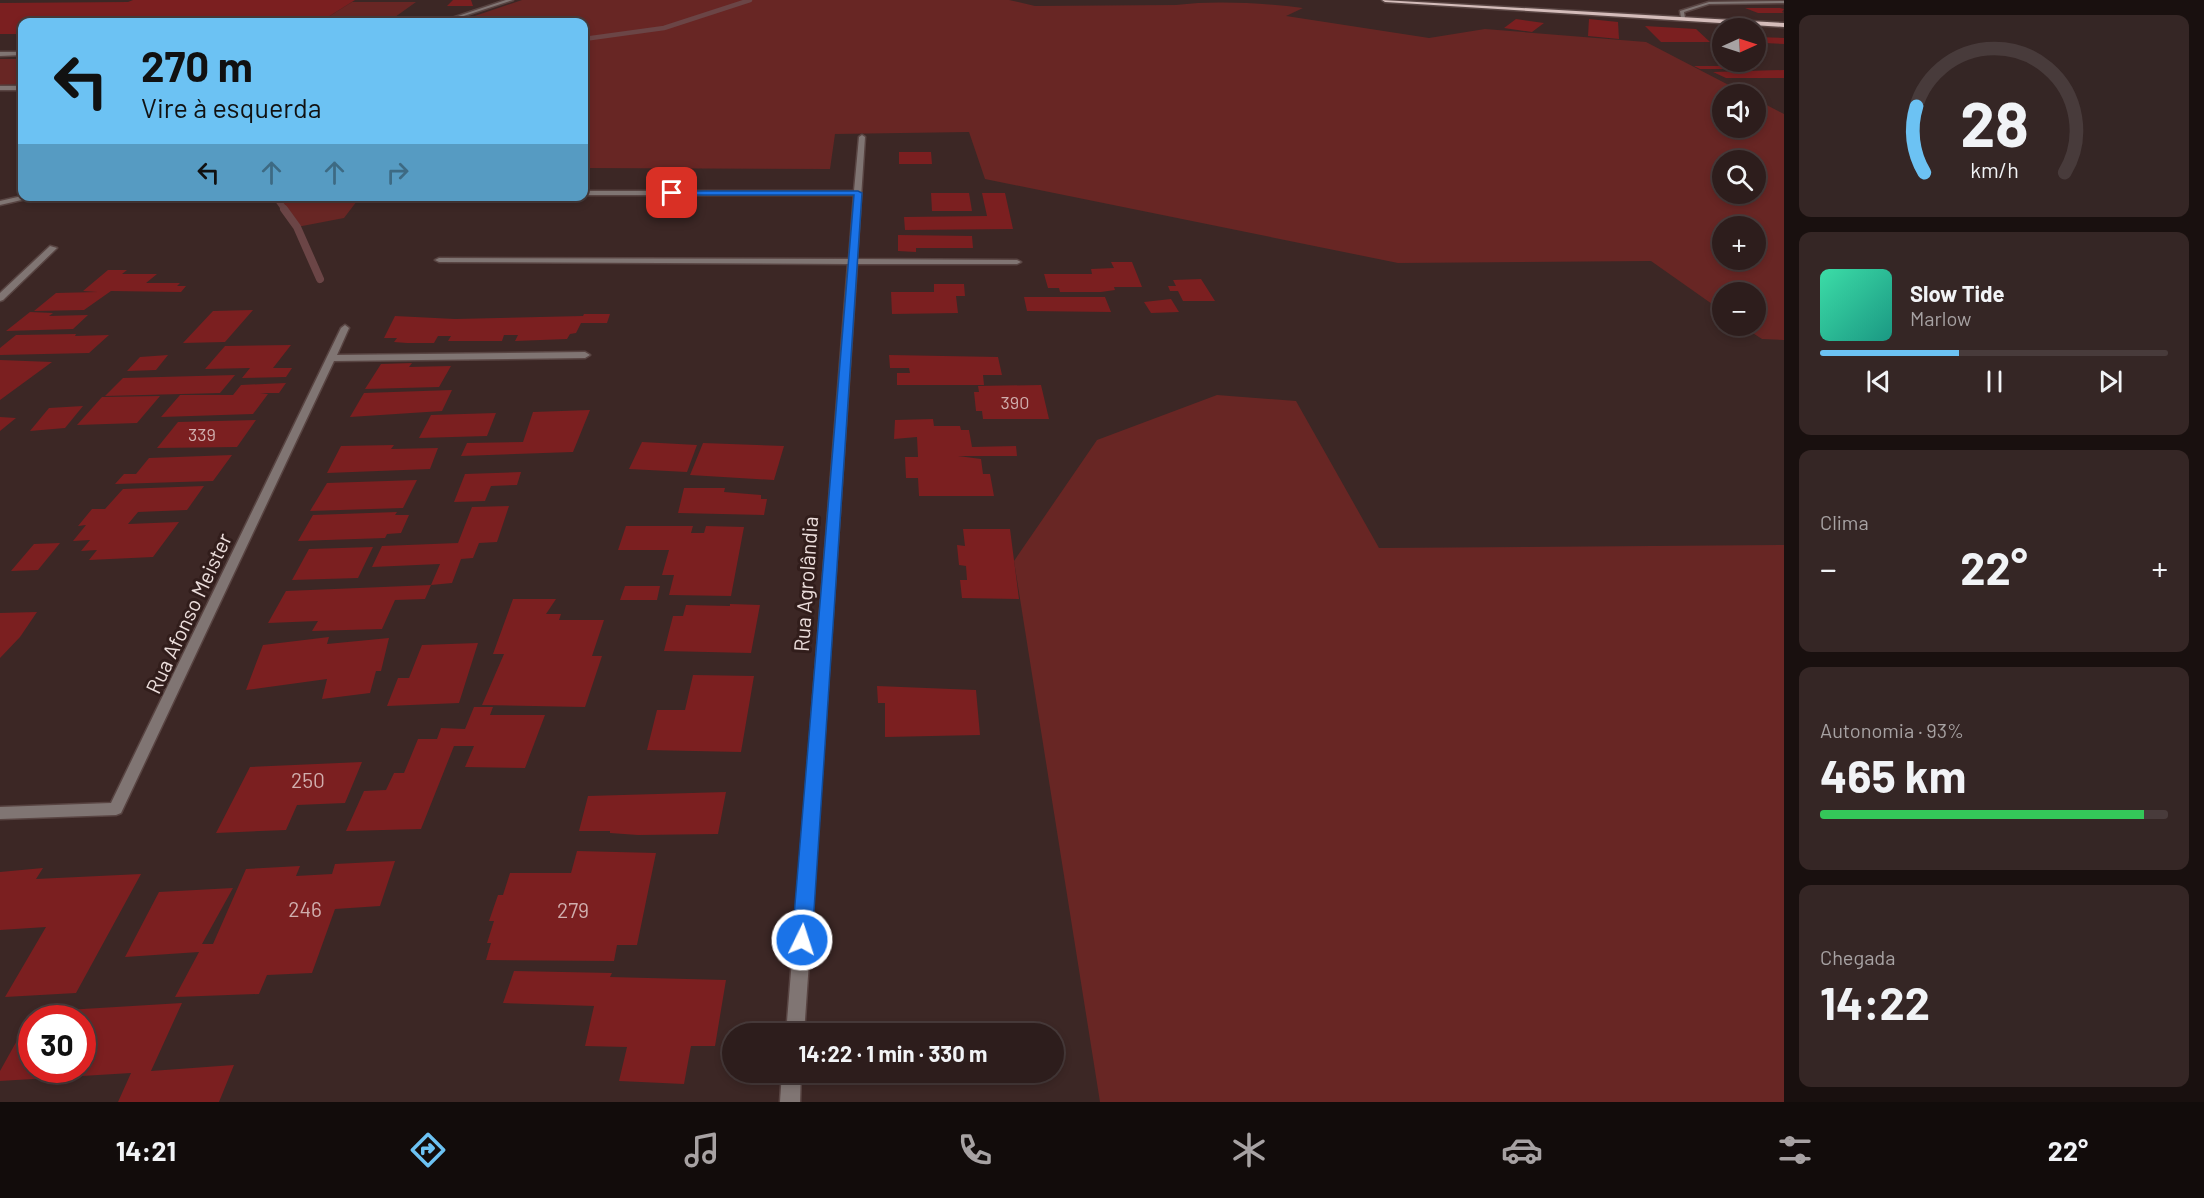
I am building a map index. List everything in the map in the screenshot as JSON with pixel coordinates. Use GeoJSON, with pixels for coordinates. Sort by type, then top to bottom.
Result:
{"type":"FeatureCollection","features":[{"type":"Feature","properties":{"kind":"main road"},"geometry":{"type":"LineString","coordinates":[[1385,0],[1784,25]]}},
{"type":"Feature","properties":{"kind":"street"},"geometry":{"type":"LineString","coordinates":[[455,18],[511,0]]}},
{"type":"Feature","properties":{"kind":"street"},"geometry":{"type":"LineString","coordinates":[[1683,18],[1680,14],[1682,11],[1697,5],[1784,2]]}},
{"type":"Feature","properties":{"kind":"street"},"geometry":{"type":"LineString","coordinates":[[0,54],[18,54]]}},
{"type":"Feature","properties":{"kind":"street"},"geometry":{"type":"LineString","coordinates":[[0,88],[18,88]]}},
{"type":"Feature","properties":{"kind":"street","name":"Rua Agrolândia"},"geometry":{"type":"LineString","coordinates":[[796,1023],[862,137]]}},
{"type":"Feature","properties":{"kind":"street"},"geometry":{"type":"LineString","coordinates":[[588,193],[858,193]]}},
{"type":"Feature","properties":{"kind":"street"},"geometry":{"type":"LineString","coordinates":[[0,203],[18,200]]}},
{"type":"Feature","properties":{"kind":"street"},"geometry":{"type":"LineString","coordinates":[[0,298],[53,248]]}},
{"type":"Feature","properties":{"kind":"street"},"geometry":{"type":"LineString","coordinates":[[440,260],[1017,262]]}},
{"type":"Feature","properties":{"kind":"street","name":"Rua Afonso Meister"},"geometry":{"type":"LineString","coordinates":[[0,813],[116,810],[345,328]]}},
{"type":"Feature","properties":{"kind":"street"},"geometry":{"type":"LineString","coordinates":[[331,358],[585,355]]}},
{"type":"Feature","properties":{"kind":"street"},"geometry":{"type":"LineString","coordinates":[[790,1102],[791,1083]]}},
{"type":"Feature","properties":{"kind":"shaded area"},"geometry":{"type":"Polygon","coordinates":[[[522,0],[1009,0],[1035,6],[1176,5],[1223,2],[1303,8],[1286,16],[1429,38],[1485,29],[1646,42],[1727,84],[1712,84],[1712,138],[1766,138],[1766,105],[1784,114],[1784,340],[1762,339],[1757,336],[1766,336],[1766,282],[1712,282],[1712,304],[1651,261],[1398,263],[985,179],[969,132],[835,134],[830,169],[588,168],[588,18],[469,18],[522,0]]]}},
{"type":"Feature","properties":{"kind":"shaded area"},"geometry":{"type":"Polygon","coordinates":[[[352,2],[416,2],[394,18],[326,18],[352,2]]]}},
{"type":"Feature","properties":{"kind":"shaded area"},"geometry":{"type":"Polygon","coordinates":[[[0,59],[18,59],[18,84],[0,85],[0,59]]]}},
{"type":"Feature","properties":{"kind":"shaded area"},"geometry":{"type":"Polygon","coordinates":[[[278,201],[357,201],[344,218],[297,227],[278,201]]]}},
{"type":"Feature","properties":{"kind":"shaded area"},"geometry":{"type":"Polygon","coordinates":[[[1217,395],[1296,401],[1379,548],[1784,545],[1784,1102],[1100,1102],[1014,561],[1097,440],[1217,395]]]}},
{"type":"Feature","properties":{"kind":"building"},"geometry":{"type":"Polygon","coordinates":[[[133,0],[355,0],[326,18],[18,18],[18,34],[0,34],[0,3],[128,2],[133,0]]]}},
{"type":"Feature","properties":{"kind":"building"},"geometry":{"type":"Polygon","coordinates":[[[453,0],[471,0],[473,6],[447,6],[453,0]]]}},
{"type":"Feature","properties":{"kind":"building"},"geometry":{"type":"Polygon","coordinates":[[[1745,8],[1780,8],[1784,9],[1782,12],[1784,13],[1758,13],[1745,8]]]}},
{"type":"Feature","properties":{"kind":"building"},"geometry":{"type":"Polygon","coordinates":[[[1516,19],[1544,23],[1532,32],[1504,28],[1516,19]]]}},
{"type":"Feature","properties":{"kind":"building"},"geometry":{"type":"Polygon","coordinates":[[[1589,19],[1618,22],[1619,39],[1588,36],[1589,19]]]}},
{"type":"Feature","properties":{"kind":"building"},"geometry":{"type":"Polygon","coordinates":[[[1645,26],[1696,29],[1710,42],[1661,42],[1645,26]]]}},
{"type":"Feature","properties":{"kind":"building"},"geometry":{"type":"Polygon","coordinates":[[[1766,37],[1784,38],[1784,44],[1766,43],[1766,37]]]}},
{"type":"Feature","properties":{"kind":"building"},"geometry":{"type":"Polygon","coordinates":[[[1694,66],[1712,66],[1712,69],[1700,69],[1694,66]]]}},
{"type":"Feature","properties":{"kind":"building"},"geometry":{"type":"Polygon","coordinates":[[[1784,70],[1784,78],[1726,78],[1713,72],[1766,72],[1784,70]]]}},
{"type":"Feature","properties":{"kind":"building"},"geometry":{"type":"Polygon","coordinates":[[[899,152],[931,152],[932,164],[899,164],[899,152]]]}},
{"type":"Feature","properties":{"kind":"building"},"geometry":{"type":"Polygon","coordinates":[[[931,193],[969,193],[972,211],[932,211],[931,193]]]}},
{"type":"Feature","properties":{"kind":"building"},"geometry":{"type":"Polygon","coordinates":[[[982,193],[1005,193],[1013,229],[905,230],[904,217],[987,216],[982,193]]]}},
{"type":"Feature","properties":{"kind":"building"},"geometry":{"type":"Polygon","coordinates":[[[898,235],[972,236],[973,248],[916,248],[916,252],[898,251],[898,235]]]}},
{"type":"Feature","properties":{"kind":"building"},"geometry":{"type":"Polygon","coordinates":[[[1111,262],[1132,262],[1142,287],[1114,287],[1115,290],[1101,292],[1060,292],[1059,288],[1048,288],[1044,274],[1092,274],[1091,269],[1114,268],[1111,262]]]}},
{"type":"Feature","properties":{"kind":"building"},"geometry":{"type":"Polygon","coordinates":[[[108,270],[127,270],[122,274],[157,274],[146,283],[180,283],[177,286],[186,286],[181,292],[111,291],[84,310],[34,311],[56,293],[97,292],[83,291],[108,270]]]}},
{"type":"Feature","properties":{"kind":"building"},"geometry":{"type":"Polygon","coordinates":[[[1201,279],[1215,301],[1183,301],[1178,291],[1170,291],[1168,286],[1176,286],[1173,280],[1201,279]]]}},
{"type":"Feature","properties":{"kind":"building"},"geometry":{"type":"Polygon","coordinates":[[[934,284],[964,284],[965,296],[956,296],[958,313],[892,314],[891,292],[934,292],[934,284]]]}},
{"type":"Feature","properties":{"kind":"building"},"geometry":{"type":"Polygon","coordinates":[[[1024,297],[1105,297],[1111,312],[1027,311],[1024,297]]]}},
{"type":"Feature","properties":{"kind":"building"},"geometry":{"type":"Polygon","coordinates":[[[1171,299],[1179,312],[1151,313],[1144,302],[1171,299]]]}},
{"type":"Feature","properties":{"kind":"building"},"geometry":{"type":"Polygon","coordinates":[[[253,310],[225,342],[183,343],[213,311],[253,310]]]}},
{"type":"Feature","properties":{"kind":"building"},"geometry":{"type":"Polygon","coordinates":[[[30,312],[53,313],[49,316],[88,315],[73,329],[6,331],[30,312]]]}},
{"type":"Feature","properties":{"kind":"building"},"geometry":{"type":"Polygon","coordinates":[[[584,314],[610,314],[607,323],[581,323],[576,333],[570,334],[567,339],[515,341],[518,335],[504,335],[502,341],[448,341],[451,336],[438,336],[434,343],[407,343],[394,342],[397,338],[384,338],[395,316],[455,319],[583,316],[584,314]]]}},
{"type":"Feature","properties":{"kind":"building"},"geometry":{"type":"Polygon","coordinates":[[[16,335],[109,335],[89,353],[0,355],[0,348],[16,335]]]}},
{"type":"Feature","properties":{"kind":"building"},"geometry":{"type":"Polygon","coordinates":[[[291,345],[273,368],[292,368],[286,377],[242,378],[250,368],[205,369],[225,346],[291,345]]]}},
{"type":"Feature","properties":{"kind":"building"},"geometry":{"type":"Polygon","coordinates":[[[168,355],[156,370],[127,371],[140,357],[168,355]]]}},
{"type":"Feature","properties":{"kind":"building"},"geometry":{"type":"Polygon","coordinates":[[[889,355],[998,357],[1002,375],[983,375],[984,385],[897,385],[897,373],[910,373],[909,368],[890,368],[889,355]]]}},
{"type":"Feature","properties":{"kind":"building"},"geometry":{"type":"Polygon","coordinates":[[[0,360],[52,362],[0,400],[0,360]]]}},
{"type":"Feature","properties":{"kind":"building"},"geometry":{"type":"Polygon","coordinates":[[[412,363],[409,367],[451,366],[439,387],[365,389],[381,364],[412,363]]]}},
{"type":"Feature","properties":{"kind":"building"},"geometry":{"type":"Polygon","coordinates":[[[235,375],[220,393],[105,396],[123,378],[235,375]]]}},
{"type":"Feature","properties":{"kind":"building"},"geometry":{"type":"Polygon","coordinates":[[[286,383],[279,393],[260,393],[268,394],[253,414],[161,417],[180,395],[233,395],[241,385],[286,383]]]}},
{"type":"Feature","properties":{"kind":"building"},"geometry":{"type":"Polygon","coordinates":[[[1041,385],[1049,419],[983,419],[982,411],[976,411],[974,392],[979,392],[978,386],[1041,385]]]}},
{"type":"Feature","properties":{"kind":"building"},"geometry":{"type":"Polygon","coordinates":[[[452,390],[442,411],[350,417],[364,393],[452,390]]]}},
{"type":"Feature","properties":{"kind":"building"},"geometry":{"type":"Polygon","coordinates":[[[160,396],[137,423],[77,425],[102,397],[160,396]]]}},
{"type":"Feature","properties":{"kind":"building"},"geometry":{"type":"Polygon","coordinates":[[[83,406],[65,428],[30,431],[49,408],[83,406]]]}},
{"type":"Feature","properties":{"kind":"building"},"geometry":{"type":"Polygon","coordinates":[[[590,410],[573,452],[461,456],[467,443],[523,442],[533,412],[590,410]]]}},
{"type":"Feature","properties":{"kind":"building"},"geometry":{"type":"Polygon","coordinates":[[[496,413],[487,436],[419,438],[431,415],[496,413]]]}},
{"type":"Feature","properties":{"kind":"building"},"geometry":{"type":"Polygon","coordinates":[[[0,417],[16,418],[0,431],[0,417]]]}},
{"type":"Feature","properties":{"kind":"building"},"geometry":{"type":"Polygon","coordinates":[[[933,419],[934,426],[960,426],[961,430],[969,430],[972,447],[1016,446],[1017,456],[958,456],[981,459],[983,474],[990,474],[994,496],[919,496],[918,478],[906,478],[905,457],[918,457],[917,437],[894,439],[895,420],[933,419]]]}},
{"type":"Feature","properties":{"kind":"building"},"geometry":{"type":"Polygon","coordinates":[[[256,420],[237,447],[157,448],[178,422],[256,420]]]}},
{"type":"Feature","properties":{"kind":"building"},"geometry":{"type":"Polygon","coordinates":[[[642,442],[697,445],[687,472],[629,469],[642,442]]]}},
{"type":"Feature","properties":{"kind":"building"},"geometry":{"type":"Polygon","coordinates":[[[703,443],[784,446],[774,480],[690,475],[703,443]]]}},
{"type":"Feature","properties":{"kind":"building"},"geometry":{"type":"Polygon","coordinates":[[[394,445],[391,449],[438,448],[430,469],[327,473],[341,446],[394,445]]]}},
{"type":"Feature","properties":{"kind":"building"},"geometry":{"type":"Polygon","coordinates":[[[232,455],[213,481],[115,484],[124,474],[136,474],[149,458],[232,455]]]}},
{"type":"Feature","properties":{"kind":"building"},"geometry":{"type":"Polygon","coordinates":[[[521,472],[517,485],[491,486],[485,501],[454,502],[465,474],[521,472]]]}},
{"type":"Feature","properties":{"kind":"building"},"geometry":{"type":"Polygon","coordinates":[[[417,480],[403,508],[310,511],[327,483],[417,480]]]}},
{"type":"Feature","properties":{"kind":"building"},"geometry":{"type":"Polygon","coordinates":[[[204,486],[187,510],[138,512],[128,524],[179,522],[153,557],[89,560],[97,550],[81,551],[90,540],[73,541],[86,525],[78,526],[92,509],[105,509],[123,489],[204,486]]]}},
{"type":"Feature","properties":{"kind":"building"},"geometry":{"type":"Polygon","coordinates":[[[684,488],[725,488],[724,492],[761,495],[761,499],[767,499],[764,515],[678,513],[684,488]]]}},
{"type":"Feature","properties":{"kind":"building"},"geometry":{"type":"Polygon","coordinates":[[[509,506],[497,542],[479,543],[473,558],[461,559],[452,583],[431,585],[440,564],[372,567],[382,546],[458,543],[472,507],[509,506]]]}},
{"type":"Feature","properties":{"kind":"building"},"geometry":{"type":"Polygon","coordinates":[[[397,512],[395,515],[409,515],[401,533],[387,534],[385,538],[298,541],[313,515],[397,512]]]}},
{"type":"Feature","properties":{"kind":"building"},"geometry":{"type":"Polygon","coordinates":[[[626,526],[693,526],[691,533],[704,533],[706,526],[744,527],[731,596],[669,595],[674,575],[662,575],[669,550],[618,550],[626,526]]]}},
{"type":"Feature","properties":{"kind":"building"},"geometry":{"type":"Polygon","coordinates":[[[963,529],[1010,529],[1019,599],[962,598],[960,580],[967,580],[966,566],[959,565],[957,545],[965,546],[963,529]]]}},
{"type":"Feature","properties":{"kind":"building"},"geometry":{"type":"Polygon","coordinates":[[[60,543],[38,570],[11,571],[34,544],[60,543]]]}},
{"type":"Feature","properties":{"kind":"building"},"geometry":{"type":"Polygon","coordinates":[[[373,547],[358,578],[292,580],[309,549],[373,547]]]}},
{"type":"Feature","properties":{"kind":"building"},"geometry":{"type":"Polygon","coordinates":[[[431,585],[425,599],[395,600],[382,629],[312,631],[318,621],[268,623],[286,591],[431,585]]]}},
{"type":"Feature","properties":{"kind":"building"},"geometry":{"type":"Polygon","coordinates":[[[625,586],[660,586],[657,600],[620,600],[625,586]]]}},
{"type":"Feature","properties":{"kind":"building"},"geometry":{"type":"Polygon","coordinates":[[[513,599],[556,599],[546,614],[561,614],[559,620],[604,620],[592,656],[602,656],[585,707],[482,705],[504,654],[493,654],[513,599]]]}},
{"type":"Feature","properties":{"kind":"building"},"geometry":{"type":"Polygon","coordinates":[[[730,604],[760,605],[751,653],[664,651],[673,616],[683,616],[686,605],[730,606],[730,604]]]}},
{"type":"Feature","properties":{"kind":"building"},"geometry":{"type":"Polygon","coordinates":[[[37,612],[20,637],[0,658],[0,613],[37,612]]]}},
{"type":"Feature","properties":{"kind":"building"},"geometry":{"type":"Polygon","coordinates":[[[329,637],[327,644],[389,638],[381,671],[376,671],[370,693],[322,699],[327,679],[246,690],[263,645],[329,637]]]}},
{"type":"Feature","properties":{"kind":"building"},"geometry":{"type":"Polygon","coordinates":[[[478,643],[459,703],[387,706],[398,678],[409,678],[422,645],[478,643]]]}},
{"type":"Feature","properties":{"kind":"building"},"geometry":{"type":"Polygon","coordinates":[[[693,675],[754,676],[741,752],[647,750],[657,710],[685,710],[693,675]]]}},
{"type":"Feature","properties":{"kind":"building"},"geometry":{"type":"Polygon","coordinates":[[[877,686],[976,690],[980,735],[885,737],[885,703],[878,703],[877,686]]]}},
{"type":"Feature","properties":{"kind":"building"},"geometry":{"type":"Polygon","coordinates":[[[474,707],[493,707],[490,715],[545,715],[525,768],[465,767],[474,746],[454,746],[421,829],[346,831],[364,791],[386,790],[394,773],[404,773],[418,739],[437,739],[441,728],[465,729],[474,707]]]}},
{"type":"Feature","properties":{"kind":"building"},"geometry":{"type":"Polygon","coordinates":[[[362,762],[345,803],[297,805],[286,830],[216,833],[250,767],[362,762]]]}},
{"type":"Feature","properties":{"kind":"building"},"geometry":{"type":"Polygon","coordinates":[[[726,792],[718,834],[638,835],[610,833],[610,831],[579,831],[588,796],[726,792]]]}},
{"type":"Feature","properties":{"kind":"building"},"geometry":{"type":"Polygon","coordinates":[[[577,851],[656,853],[637,945],[617,945],[614,961],[486,960],[491,943],[487,943],[494,921],[489,921],[498,895],[503,895],[510,873],[571,873],[577,851]]]}},
{"type":"Feature","properties":{"kind":"building"},"geometry":{"type":"Polygon","coordinates":[[[395,861],[380,906],[335,909],[312,973],[267,975],[259,994],[175,997],[199,952],[125,957],[159,892],[233,888],[202,944],[213,944],[246,869],[300,866],[296,876],[332,874],[335,864],[395,861]]]}},
{"type":"Feature","properties":{"kind":"building"},"geometry":{"type":"Polygon","coordinates":[[[43,868],[36,879],[141,874],[76,993],[5,997],[46,927],[0,930],[0,872],[43,868]]]}},
{"type":"Feature","properties":{"kind":"building"},"geometry":{"type":"Polygon","coordinates":[[[514,971],[612,973],[610,977],[726,980],[715,1046],[691,1046],[684,1084],[619,1081],[627,1047],[585,1046],[594,1006],[503,1003],[514,971]]]}},
{"type":"Feature","properties":{"kind":"building"},"geometry":{"type":"Polygon","coordinates":[[[182,1003],[151,1071],[234,1065],[219,1102],[118,1102],[131,1073],[96,1075],[96,1008],[182,1003]]]}},
{"type":"Feature","properties":{"kind":"building"},"geometry":{"type":"Polygon","coordinates":[[[18,1039],[18,1080],[0,1081],[0,1071],[18,1039]]]}},
{"type":"Feature","properties":{"kind":"waterway"},"geometry":{"type":"LineString","coordinates":[[588,38],[664,28],[750,0]]}},
{"type":"Feature","properties":{"kind":"waterway"},"geometry":{"type":"LineString","coordinates":[[279,201],[285,210]]}},
{"type":"Feature","properties":{"kind":"waterway"},"geometry":{"type":"LineString","coordinates":[[284,209],[297,227],[320,279]]}},
{"type":"Feature","properties":{"kind":"route"},"geometry":{"type":"LineString","coordinates":[[672,193],[858,193],[802,940]]}}]}
